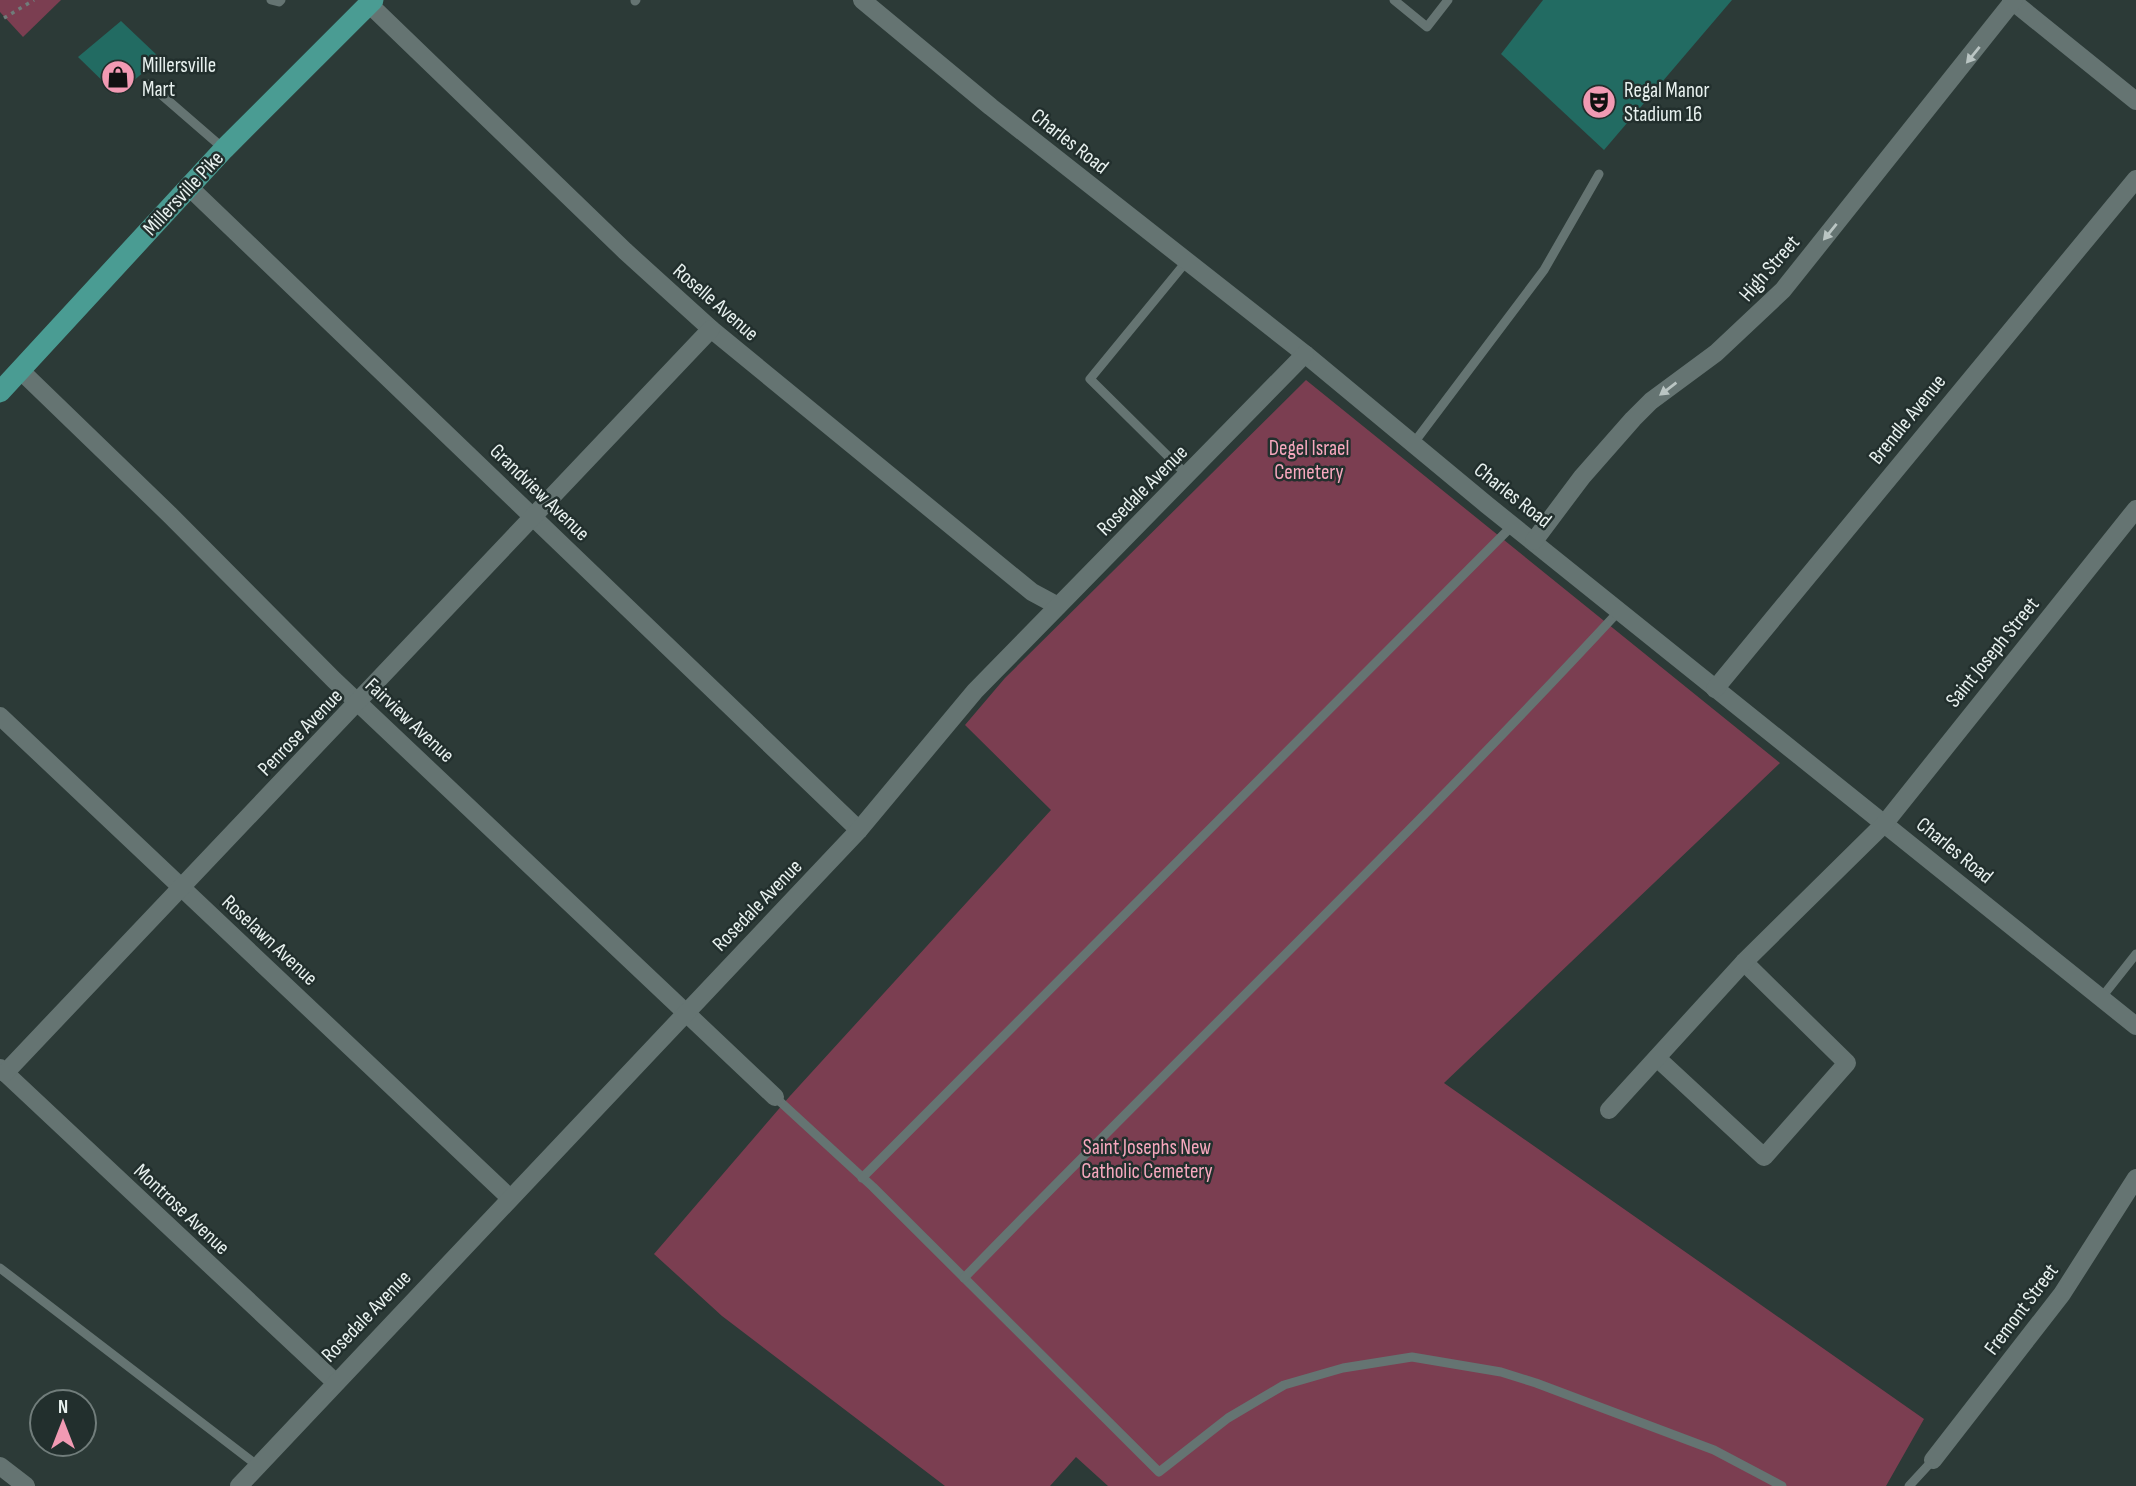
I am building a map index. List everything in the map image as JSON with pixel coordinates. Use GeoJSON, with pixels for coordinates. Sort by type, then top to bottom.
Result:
{"type":"FeatureCollection","features":[{"type":"Feature","properties":{"kind":"main road","name":"Millersville Pike"},"geometry":{"type":"LineString","coordinates":[[0,392],[188,186],[371,2]]}},
{"type":"Feature","properties":{"kind":"street","name":"Charles Road"},"geometry":{"type":"LineString","coordinates":[[862,0],[991,107],[1305,354],[1715,689],[2136,1026]]}},
{"type":"Feature","properties":{"kind":"street"},"geometry":{"type":"LineString","coordinates":[[2013,0],[2136,101]]}},
{"type":"Feature","properties":{"kind":"street","name":"High Street"},"geometry":{"type":"LineString","coordinates":[[1534,541],[1582,477],[1633,419],[1651,401],[1716,353],[1783,290],[2013,0]]}},
{"type":"Feature","properties":{"kind":"street","name":"Roselle Avenue"},"geometry":{"type":"LineString","coordinates":[[371,2],[625,251],[711,329],[1032,592],[1058,606]]}},
{"type":"Feature","properties":{"kind":"street","name":"Brendle Avenue"},"geometry":{"type":"LineString","coordinates":[[1715,689],[2136,178]]}},
{"type":"Feature","properties":{"kind":"street","name":"Grandview Avenue"},"geometry":{"type":"LineString","coordinates":[[188,186],[859,830]]}},
{"type":"Feature","properties":{"kind":"street","name":"Penrose Avenue"},"geometry":{"type":"LineString","coordinates":[[3,1070],[182,888],[711,329]]}},
{"type":"Feature","properties":{"kind":"street","name":"Rosedale Avenue"},"geometry":{"type":"LineString","coordinates":[[239,1486],[509,1197],[859,830],[975,691],[1305,354]]}},
{"type":"Feature","properties":{"kind":"street","name":"Fairview Avenue"},"geometry":{"type":"LineString","coordinates":[[20,370],[359,702],[775,1097]]}},
{"type":"Feature","properties":{"kind":"street","name":"Saint Joseph Street"},"geometry":{"type":"LineString","coordinates":[[1609,1110],[1744,962],[1885,823],[2136,509]]}},
{"type":"Feature","properties":{"kind":"street","name":"Roselawn Avenue"},"geometry":{"type":"LineString","coordinates":[[0,716],[509,1197]]}},
{"type":"Feature","properties":{"kind":"street"},"geometry":{"type":"LineString","coordinates":[[1657,1058],[1764,1157],[1847,1063],[1744,962]]}},
{"type":"Feature","properties":{"kind":"street","name":"Montrose Avenue"},"geometry":{"type":"LineString","coordinates":[[3,1070],[335,1382]]}},
{"type":"Feature","properties":{"kind":"street","name":"Fremont Street"},"geometry":{"type":"LineString","coordinates":[[1933,1461],[2063,1294],[2136,1178]]}},
{"type":"Feature","properties":{"kind":"street"},"geometry":{"type":"LineString","coordinates":[[0,1466],[26,1486]]}},
{"type":"Feature","properties":{"kind":"lane"},"geometry":{"type":"LineString","coordinates":[[1394,0],[1427,27],[1448,0]]}},
{"type":"Feature","properties":{"kind":"lane"},"geometry":{"type":"LineString","coordinates":[[149,84],[224,149]]}},
{"type":"Feature","properties":{"kind":"lane"},"geometry":{"type":"LineString","coordinates":[[1413,444],[1544,270],[1599,174]]}},
{"type":"Feature","properties":{"kind":"lane"},"geometry":{"type":"LineString","coordinates":[[1186,262],[1162,295],[1090,379],[1188,476]]}},
{"type":"Feature","properties":{"kind":"lane"},"geometry":{"type":"LineString","coordinates":[[862,1178],[1513,525]]}},
{"type":"Feature","properties":{"kind":"lane"},"geometry":{"type":"LineString","coordinates":[[964,1278],[1153,1084],[1505,734],[1619,611]]}},
{"type":"Feature","properties":{"kind":"lane"},"geometry":{"type":"LineString","coordinates":[[2102,997],[2136,954]]}},
{"type":"Feature","properties":{"kind":"lane"},"geometry":{"type":"LineString","coordinates":[[775,1097],[862,1178],[1159,1472],[1228,1418],[1284,1385],[1343,1368],[1412,1357],[1501,1372],[1536,1383],[1714,1450],[1782,1486]]}},
{"type":"Feature","properties":{"kind":"lane"},"geometry":{"type":"LineString","coordinates":[[0,1268],[258,1466]]}},
{"type":"Feature","properties":{"kind":"lane"},"geometry":{"type":"LineString","coordinates":[[1909,1486],[1933,1461]]}},
{"type":"Feature","properties":{"kind":"path"},"geometry":{"type":"LineString","coordinates":[[4,18],[34,0]]}},
{"type":"Feature","properties":{"kind":"green space"},"geometry":{"type":"Polygon","coordinates":[[[0,0],[61,0],[23,37],[0,12],[0,0]]]}},
{"type":"Feature","properties":{"kind":"green space","name":"Saint Josephs New Catholic Cemetery"},"geometry":{"type":"Polygon","coordinates":[[[1306,380],[1780,763],[1444,1083],[1924,1419],[1886,1486],[1108,1486],[1076,1457],[1050,1486],[945,1486],[722,1316],[654,1254],[790,1096],[1051,810],[965,725],[1005,678],[1306,380]]]}},
{"type":"Feature","properties":{"kind":"building","name":"Regal Manor Stadium 16"},"geometry":{"type":"Polygon","coordinates":[[[1543,0],[1732,0],[1604,150],[1501,54],[1543,0]]]}},
{"type":"Feature","properties":{"kind":"building","name":"Millersville Mart"},"geometry":{"type":"Polygon","coordinates":[[[121,21],[160,58],[117,95],[78,57],[121,21]]]}},
{"type":"Feature","properties":{"kind":"place","name":"Millersville Mart"},"geometry":{"type":"Point","coordinates":[118,77]}},
{"type":"Feature","properties":{"kind":"place","name":"Regal Manor Stadium 16"},"geometry":{"type":"Point","coordinates":[1599,102]}},
{"type":"Feature","properties":{"kind":"park label","name":"Degel Israel Cemetery"},"geometry":{"type":"Point","coordinates":[1309,460]}}]}
